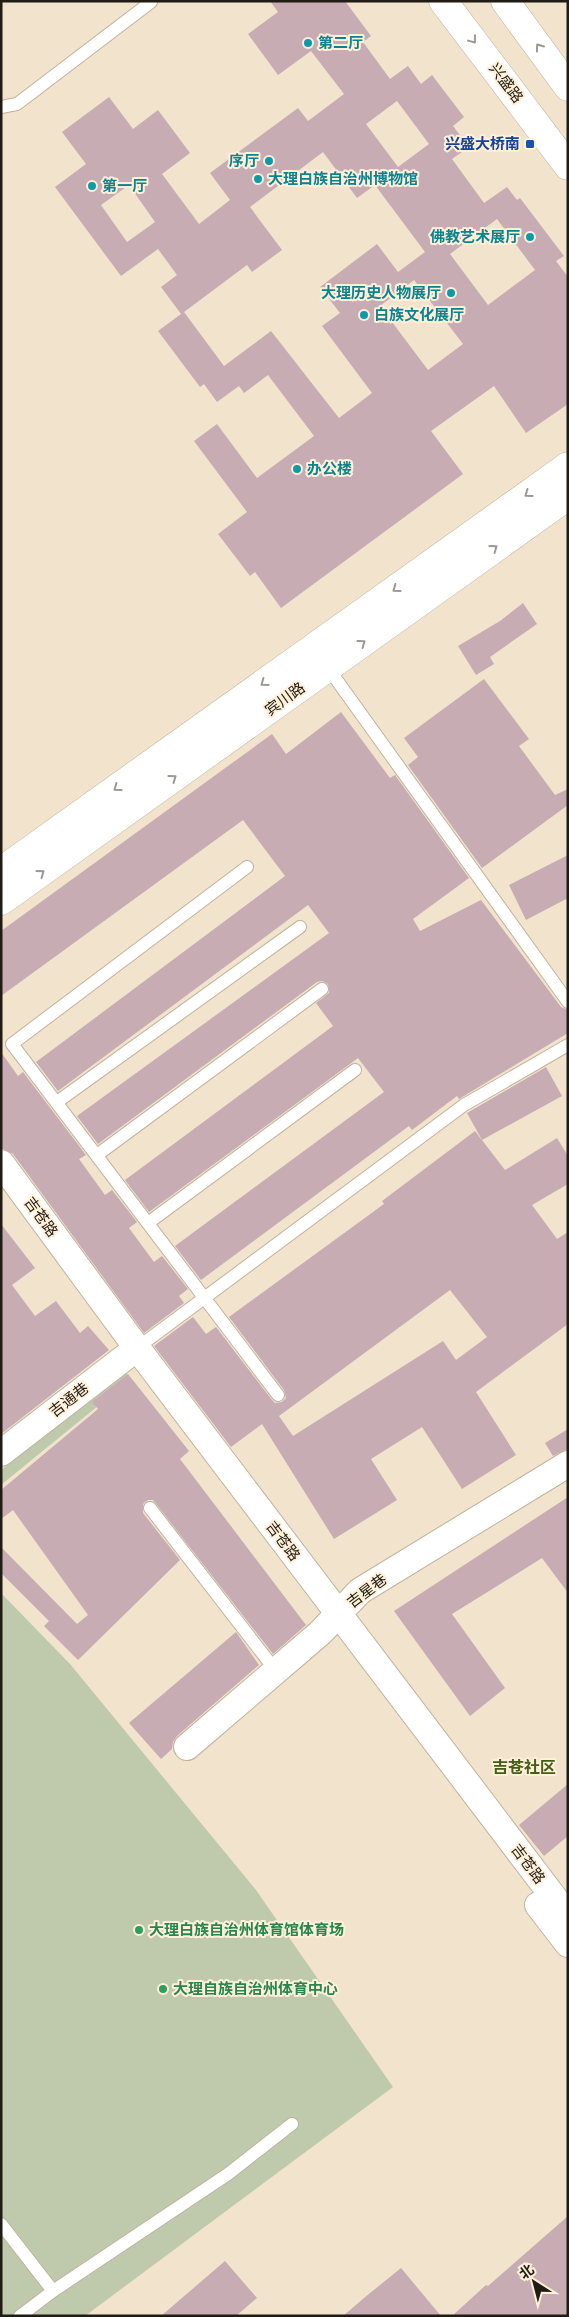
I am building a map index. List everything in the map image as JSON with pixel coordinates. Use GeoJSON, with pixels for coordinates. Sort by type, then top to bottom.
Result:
{"type":"FeatureCollection","features":[{"type":"Feature","properties":{"kind":"main road","name":"兴盛路"},"geometry":{"type":"LineString","coordinates":[[434,1],[450,10],[568,166]]}},
{"type":"Feature","properties":{"kind":"main road"},"geometry":{"type":"LineString","coordinates":[[505,1],[568,87]]}},
{"type":"Feature","properties":{"kind":"main road","name":"宾川路"},"geometry":{"type":"LineString","coordinates":[[1,871],[568,466]]}},
{"type":"Feature","properties":{"kind":"main road","name":"宾川路"},"geometry":{"type":"LineString","coordinates":[[1,901],[568,496]]}},
{"type":"Feature","properties":{"kind":"street","name":"吉苍路"},"geometry":{"type":"LineString","coordinates":[[1,1163],[131,1353]]}},
{"type":"Feature","properties":{"kind":"street","name":"吉苍路"},"geometry":{"type":"LineString","coordinates":[[1,1191],[131,1353],[332,1620],[568,1944]]}},
{"type":"Feature","properties":{"kind":"street","name":"吉通巷"},"geometry":{"type":"LineString","coordinates":[[1,1453],[131,1353]]}},
{"type":"Feature","properties":{"kind":"street","name":"吉星巷"},"geometry":{"type":"LineString","coordinates":[[187,1747],[276,1671],[332,1620],[360,1591],[568,1464]]}},
{"type":"Feature","properties":{"kind":"street","name":"吉苍路"},"geometry":{"type":"LineString","coordinates":[[332,1620],[568,1916]]}},
{"type":"Feature","properties":{"kind":"lane"},"geometry":{"type":"LineString","coordinates":[[1,107],[17,104],[151,2]]}},
{"type":"Feature","properties":{"kind":"lane"},"geometry":{"type":"LineString","coordinates":[[328,668],[568,1002]]}},
{"type":"Feature","properties":{"kind":"lane"},"geometry":{"type":"LineString","coordinates":[[247,867],[12,1044],[278,1395]]}},
{"type":"Feature","properties":{"kind":"lane"},"geometry":{"type":"LineString","coordinates":[[56,1102],[300,927]]}},
{"type":"Feature","properties":{"kind":"lane"},"geometry":{"type":"LineString","coordinates":[[97,1155],[322,989]]}},
{"type":"Feature","properties":{"kind":"lane"},"geometry":{"type":"LineString","coordinates":[[131,1353],[204,1296],[464,1105],[568,1045]]}},
{"type":"Feature","properties":{"kind":"lane"},"geometry":{"type":"LineString","coordinates":[[148,1223],[355,1070]]}},
{"type":"Feature","properties":{"kind":"lane"},"geometry":{"type":"LineString","coordinates":[[150,1508],[276,1671]]}},
{"type":"Feature","properties":{"kind":"lane"},"geometry":{"type":"LineString","coordinates":[[20,2316],[53,2291],[228,2174],[292,2124]]}},
{"type":"Feature","properties":{"kind":"lane"},"geometry":{"type":"LineString","coordinates":[[1,2224],[53,2291]]}},
{"type":"Feature","properties":{"kind":"green space"},"geometry":{"type":"Polygon","coordinates":[[[124,1370],[131,1379],[1,1485],[1,1470],[124,1370]]]}},
{"type":"Feature","properties":{"kind":"green space","name":"大理自族自治州体育中心"},"geometry":{"type":"Polygon","coordinates":[[[1,1593],[70,1664],[256,1890],[393,2087],[85,2316],[1,2316],[1,1593]]]}},
{"type":"Feature","properties":{"kind":"building"},"geometry":{"type":"Polygon","coordinates":[[[270,1],[345,1],[371,36],[363,42],[390,79],[408,66],[421,84],[432,75],[464,117],[453,126],[469,147],[452,159],[484,203],[507,187],[517,200],[520,198],[564,256],[556,261],[568,277],[568,404],[526,433],[494,386],[431,431],[463,474],[281,608],[255,572],[250,576],[218,534],[247,512],[194,441],[217,424],[257,478],[314,436],[268,375],[244,393],[239,386],[217,402],[204,384],[200,387],[158,331],[181,314],[161,287],[177,275],[158,249],[121,276],[55,187],[86,164],[62,132],[109,97],[133,129],[158,110],[190,153],[162,174],[199,224],[230,200],[210,173],[298,108],[308,121],[344,94],[311,51],[278,75],[248,34],[278,12],[270,1]],[[397,101],[366,124],[398,167],[429,144],[397,101]],[[323,152],[250,207],[282,250],[252,272],[247,265],[184,312],[224,366],[271,331],[339,418],[372,393],[322,326],[340,313],[320,287],[377,244],[398,272],[425,252],[375,185],[357,198],[323,152]],[[129,185],[101,205],[127,242],[155,222],[129,185]],[[497,219],[450,254],[488,305],[535,270],[497,219]],[[414,280],[380,306],[428,370],[463,344],[414,280]]]}},
{"type":"Feature","properties":{"kind":"building"},"geometry":{"type":"Polygon","coordinates":[[[523,603],[537,624],[490,657],[494,664],[476,675],[458,646],[500,621],[523,603]]]}},
{"type":"Feature","properties":{"kind":"building"},"geometry":{"type":"Polygon","coordinates":[[[484,679],[529,739],[519,746],[555,795],[568,789],[568,805],[482,868],[408,765],[418,757],[404,738],[484,679]]]}},
{"type":"Feature","properties":{"kind":"building"},"geometry":{"type":"Polygon","coordinates":[[[341,712],[390,778],[395,775],[469,878],[413,919],[420,931],[481,900],[561,1007],[568,1010],[568,1033],[459,1099],[457,1096],[412,1130],[409,1126],[201,1280],[175,1246],[384,1092],[358,1058],[149,1212],[125,1180],[333,1026],[316,1003],[329,993],[328,984],[322,981],[317,982],[98,1144],[77,1116],[329,933],[308,905],[58,1091],[36,1062],[285,876],[243,820],[1,996],[1,931],[272,734],[286,754],[341,712]]]}},
{"type":"Feature","properties":{"kind":"building"},"geometry":{"type":"Polygon","coordinates":[[[568,855],[568,898],[526,920],[509,885],[568,855]]]}},
{"type":"Feature","properties":{"kind":"building"},"geometry":{"type":"Polygon","coordinates":[[[1,1052],[18,1076],[23,1072],[86,1155],[79,1159],[105,1195],[112,1190],[137,1222],[129,1228],[154,1262],[162,1256],[188,1289],[179,1296],[184,1303],[144,1333],[13,1154],[1,1148],[1,1052]]]}},
{"type":"Feature","properties":{"kind":"building"},"geometry":{"type":"Polygon","coordinates":[[[546,1067],[562,1096],[482,1140],[467,1113],[546,1067]]]}},
{"type":"Feature","properties":{"kind":"building"},"geometry":{"type":"Polygon","coordinates":[[[475,1131],[505,1170],[557,1138],[568,1156],[568,1184],[532,1205],[557,1239],[568,1232],[568,1324],[476,1392],[516,1455],[462,1489],[422,1427],[371,1459],[397,1500],[334,1539],[262,1424],[231,1447],[154,1346],[193,1317],[206,1334],[216,1327],[272,1400],[275,1403],[282,1402],[286,1398],[284,1390],[229,1317],[384,1204],[382,1201],[475,1131]],[[450,1290],[279,1416],[293,1436],[443,1341],[456,1360],[487,1337],[450,1290]]]}},
{"type":"Feature","properties":{"kind":"building"},"geometry":{"type":"Polygon","coordinates":[[[1,1224],[35,1268],[12,1285],[35,1316],[56,1301],[80,1333],[88,1326],[109,1350],[1,1434],[1,1224]]]}},
{"type":"Feature","properties":{"kind":"building"},"geometry":{"type":"Polygon","coordinates":[[[128,1374],[189,1451],[180,1459],[306,1625],[273,1654],[153,1500],[148,1500],[143,1504],[143,1513],[180,1560],[78,1660],[44,1626],[49,1621],[1,1573],[1,1547],[77,1624],[88,1615],[13,1510],[1,1519],[1,1490],[98,1409],[92,1402],[128,1374]]]}},
{"type":"Feature","properties":{"kind":"building"},"geometry":{"type":"Polygon","coordinates":[[[568,1429],[568,1449],[553,1456],[545,1443],[568,1429]]]}},
{"type":"Feature","properties":{"kind":"building"},"geometry":{"type":"Polygon","coordinates":[[[568,1497],[568,1593],[542,1558],[452,1614],[505,1688],[470,1716],[394,1611],[568,1497]]]}},
{"type":"Feature","properties":{"kind":"building"},"geometry":{"type":"Polygon","coordinates":[[[236,1632],[259,1665],[177,1736],[173,1742],[172,1749],[161,1759],[129,1723],[236,1632]]]}},
{"type":"Feature","properties":{"kind":"building"},"geometry":{"type":"Polygon","coordinates":[[[568,1784],[568,1836],[544,1856],[519,1825],[568,1784]]]}},
{"type":"Feature","properties":{"kind":"building"},"geometry":{"type":"Polygon","coordinates":[[[568,2216],[568,2316],[452,2316],[486,2285],[488,2286],[568,2216]]]}},
{"type":"Feature","properties":{"kind":"building"},"geometry":{"type":"Polygon","coordinates":[[[225,2261],[257,2298],[236,2316],[161,2316],[225,2261]]]}},
{"type":"Feature","properties":{"kind":"building"},"geometry":{"type":"Polygon","coordinates":[[[401,2268],[441,2316],[343,2316],[364,2298],[401,2268]]]}},
{"type":"Feature","properties":{"kind":"place","name":"第二厅"},"geometry":{"type":"Point","coordinates":[308,43]}},
{"type":"Feature","properties":{"kind":"place","name":"兴盛大桥南"},"geometry":{"type":"Point","coordinates":[530,144]}},
{"type":"Feature","properties":{"kind":"place","name":"序厅"},"geometry":{"type":"Point","coordinates":[269,161]}},
{"type":"Feature","properties":{"kind":"place","name":"大理白族自治州博物馆"},"geometry":{"type":"Point","coordinates":[258,179]}},
{"type":"Feature","properties":{"kind":"place","name":"第一厅"},"geometry":{"type":"Point","coordinates":[92,186]}},
{"type":"Feature","properties":{"kind":"place","name":"佛教艺术展厅"},"geometry":{"type":"Point","coordinates":[530,237]}},
{"type":"Feature","properties":{"kind":"place","name":"大理历史人物展厅"},"geometry":{"type":"Point","coordinates":[451,293]}},
{"type":"Feature","properties":{"kind":"place","name":"白族文化展厅"},"geometry":{"type":"Point","coordinates":[364,315]}},
{"type":"Feature","properties":{"kind":"place","name":"办公楼"},"geometry":{"type":"Point","coordinates":[297,469]}},
{"type":"Feature","properties":{"kind":"place","name":"大理白族自治州体育馆体育场"},"geometry":{"type":"Point","coordinates":[139,1930]}},
{"type":"Feature","properties":{"kind":"place","name":"大理自族自治州体育中心"},"geometry":{"type":"Point","coordinates":[163,1989]}},
{"type":"Feature","properties":{"kind":"district","name":"吉苍社区"},"geometry":{"type":"Point","coordinates":[524,1767]}}]}
